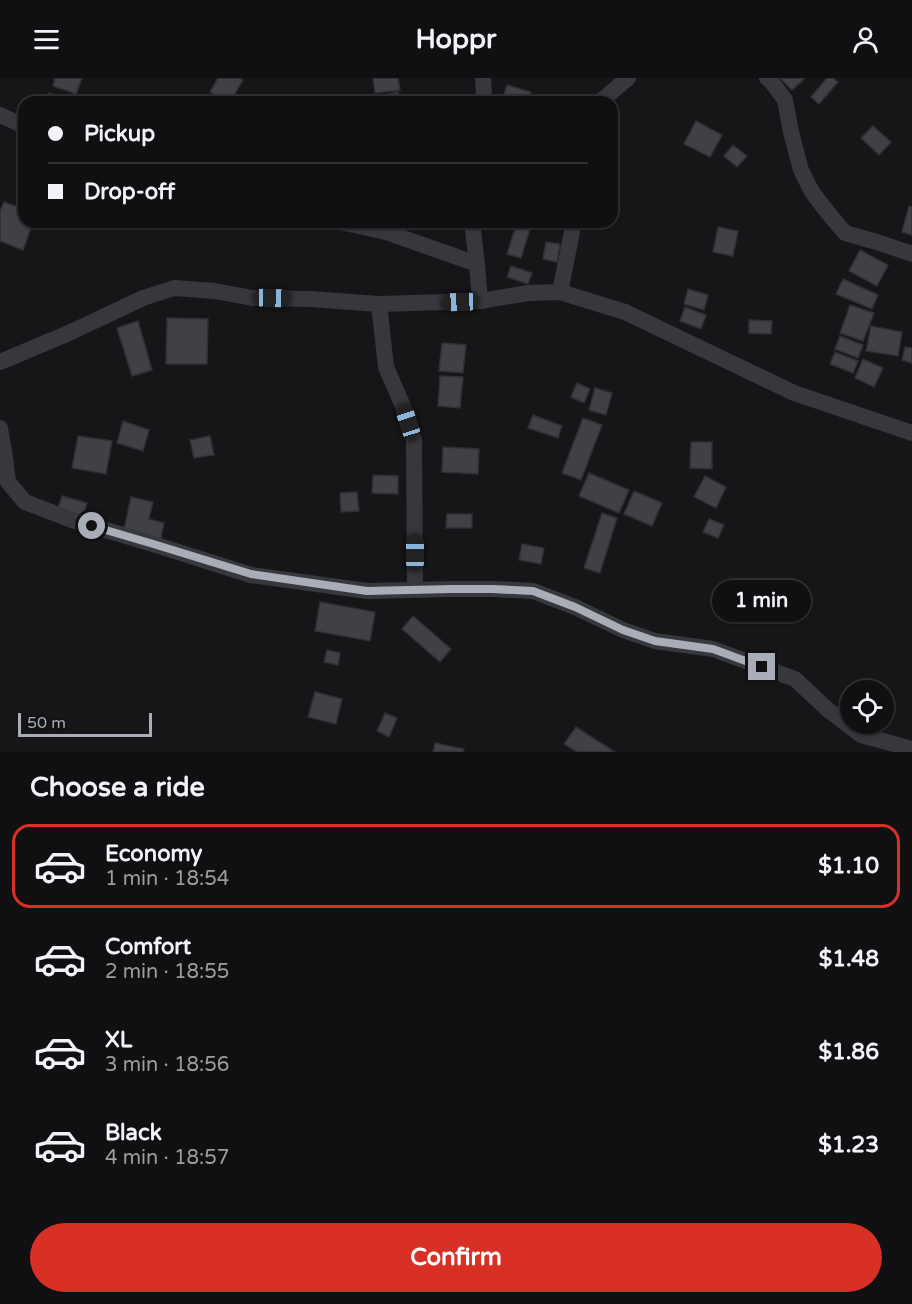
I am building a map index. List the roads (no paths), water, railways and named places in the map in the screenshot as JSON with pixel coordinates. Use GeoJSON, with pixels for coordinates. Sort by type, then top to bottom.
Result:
{"type":"FeatureCollection","features":[{"type":"Feature","properties":{"kind":"street"},"geometry":{"type":"LineString","coordinates":[[483,78],[484,96]]}},
{"type":"Feature","properties":{"kind":"street"},"geometry":{"type":"LineString","coordinates":[[607,96],[628,78]]}},
{"type":"Feature","properties":{"kind":"street"},"geometry":{"type":"LineString","coordinates":[[767,78],[785,100],[801,170],[812,192],[829,214],[845,233],[912,254]]}},
{"type":"Feature","properties":{"kind":"street"},"geometry":{"type":"LineString","coordinates":[[0,115],[18,123]]}},
{"type":"Feature","properties":{"kind":"street"},"geometry":{"type":"LineString","coordinates":[[368,228],[386,232],[477,264]]}},
{"type":"Feature","properties":{"kind":"street"},"geometry":{"type":"LineString","coordinates":[[473,228],[480,302]]}},
{"type":"Feature","properties":{"kind":"street"},"geometry":{"type":"LineString","coordinates":[[560,292],[573,228]]}},
{"type":"Feature","properties":{"kind":"street"},"geometry":{"type":"LineString","coordinates":[[0,362],[143,298],[174,288],[215,291],[252,298],[310,298],[379,304],[480,302],[528,293],[560,292],[625,312],[794,393],[912,433]]}},
{"type":"Feature","properties":{"kind":"street"},"geometry":{"type":"LineString","coordinates":[[379,304],[386,367],[414,440],[415,590]]}},
{"type":"Feature","properties":{"kind":"street"},"geometry":{"type":"LineString","coordinates":[[0,428],[8,482],[25,502],[72,520],[251,574],[367,591],[492,589],[533,591],[575,607],[623,630],[655,641],[713,649],[795,679],[826,709],[861,735],[912,749]]}}]}
